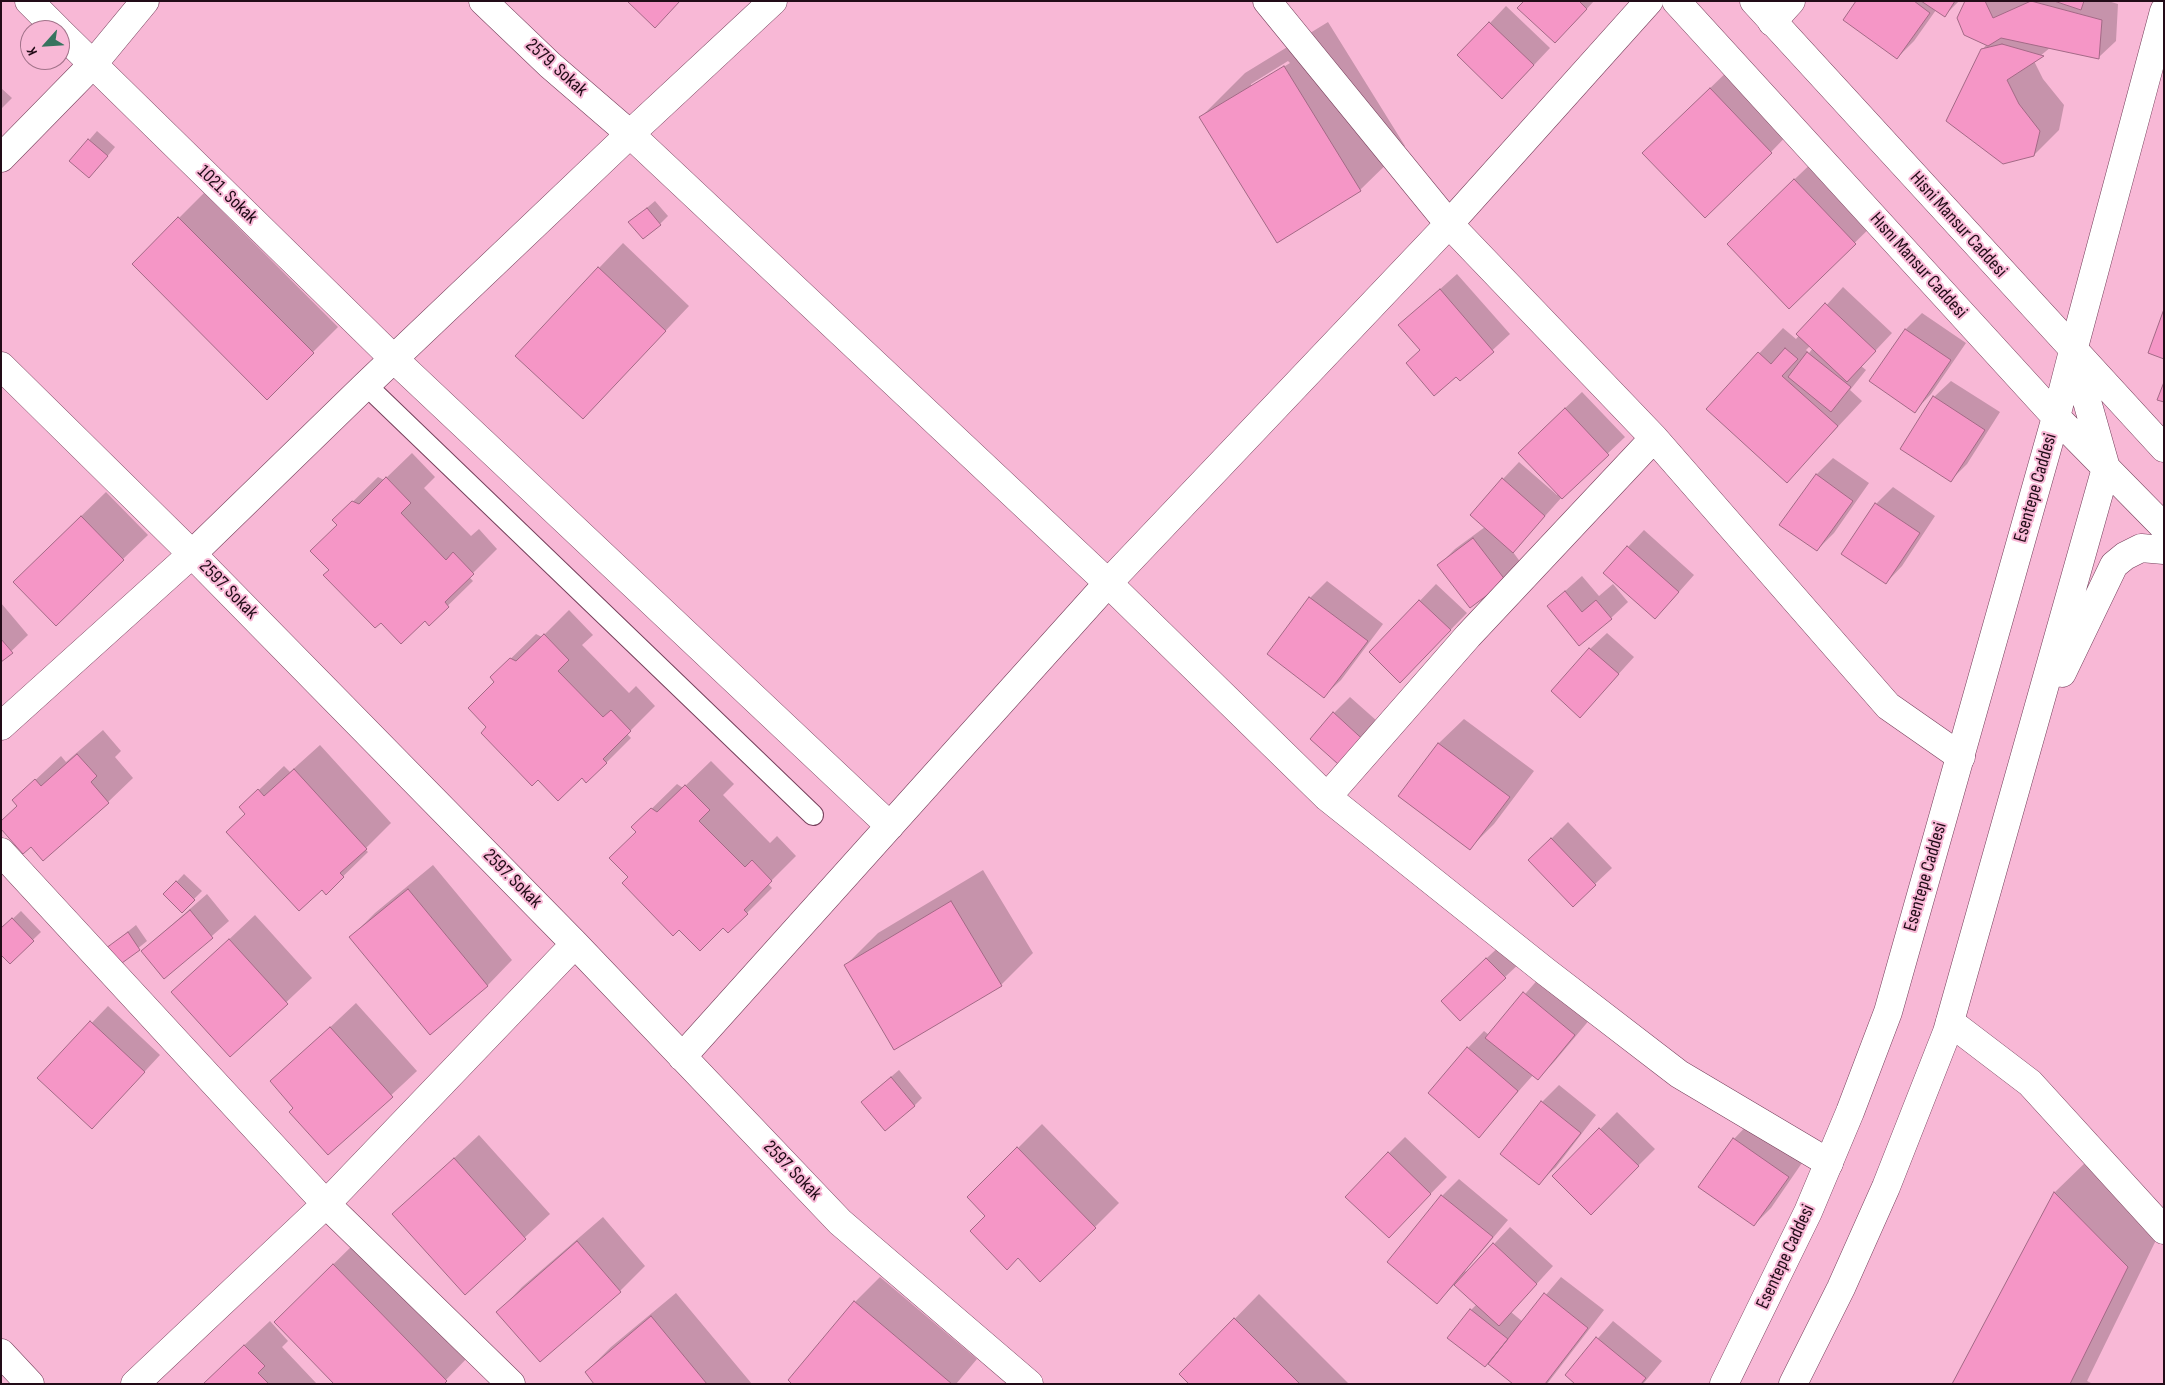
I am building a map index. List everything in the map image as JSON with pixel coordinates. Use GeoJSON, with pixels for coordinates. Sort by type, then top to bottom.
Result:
{"type":"FeatureCollection","features":[{"type":"Feature","properties":{"kind":"street","name":"1021. Sokak"},"geometry":{"type":"LineString","coordinates":[[29,1],[48,20]]}},
{"type":"Feature","properties":{"kind":"street"},"geometry":{"type":"LineString","coordinates":[[1,158],[93,64],[145,1]]}},
{"type":"Feature","properties":{"kind":"street","name":"2579. Sokak"},"geometry":{"type":"LineString","coordinates":[[483,1],[550,64],[630,134],[1108,583],[1327,797],[1545,971],[1679,1074],[1829,1163]]}},
{"type":"Feature","properties":{"kind":"street"},"geometry":{"type":"LineString","coordinates":[[1,726],[192,554],[366,385],[773,1]]}},
{"type":"Feature","properties":{"kind":"street"},"geometry":{"type":"LineString","coordinates":[[1267,1],[1449,224],[1654,438],[1888,706],[1960,756]]}},
{"type":"Feature","properties":{"kind":"street"},"geometry":{"type":"LineString","coordinates":[[682,1057],[1108,583],[1449,224],[1649,1]]}},
{"type":"Feature","properties":{"kind":"street","name":"Hısnı Mansur Caddesi"},"geometry":{"type":"LineString","coordinates":[[1676,1],[2056,417],[2164,527]]}},
{"type":"Feature","properties":{"kind":"street","name":"Hisni Mansur Caddesi"},"geometry":{"type":"LineString","coordinates":[[1754,1],[2164,448]]}},
{"type":"Feature","properties":{"kind":"street"},"geometry":{"type":"LineString","coordinates":[[1772,22],[1791,1]]}},
{"type":"Feature","properties":{"kind":"street","name":"Esentepe Caddesi"},"geometry":{"type":"LineString","coordinates":[[1724,1384],[1785,1261],[1829,1163],[1888,1012],[2056,417],[2163,18]]}},
{"type":"Feature","properties":{"kind":"street","name":"1021. Sokak"},"geometry":{"type":"LineString","coordinates":[[70,42],[394,359],[890,826]]}},
{"type":"Feature","properties":{"kind":"street"},"geometry":{"type":"LineString","coordinates":[[1793,1384],[1841,1288],[1886,1187],[1950,1022],[2106,468],[2073,351]]}},
{"type":"Feature","properties":{"kind":"street","name":"2597. Sokak"},"geometry":{"type":"LineString","coordinates":[[1,366],[192,554],[575,944],[840,1222],[1015,1379]]}},
{"type":"Feature","properties":{"kind":"street"},"geometry":{"type":"LineString","coordinates":[[1327,797],[1468,636],[1654,438]]}},
{"type":"Feature","properties":{"kind":"street"},"geometry":{"type":"LineString","coordinates":[[2031,738],[2114,566],[2124,556],[2141,548],[2164,550]]}},
{"type":"Feature","properties":{"kind":"street"},"geometry":{"type":"LineString","coordinates":[[1,852],[326,1204],[511,1384]]}},
{"type":"Feature","properties":{"kind":"street"},"geometry":{"type":"LineString","coordinates":[[135,1384],[326,1204],[575,944]]}},
{"type":"Feature","properties":{"kind":"street"},"geometry":{"type":"LineString","coordinates":[[1950,1022],[2030,1083],[2164,1230]]}},
{"type":"Feature","properties":{"kind":"street"},"geometry":{"type":"LineString","coordinates":[[1,1353],[30,1384]]}},
{"type":"Feature","properties":{"kind":"lane"},"geometry":{"type":"LineString","coordinates":[[366,385],[813,815]]}},
{"type":"Feature","properties":{"kind":"building"},"geometry":{"type":"Polygon","coordinates":[[[627,1],[680,1],[655,28],[627,1]]]}},
{"type":"Feature","properties":{"kind":"building"},"geometry":{"type":"Polygon","coordinates":[[[1524,1],[1579,1],[1587,9],[1555,43],[1517,8],[1524,1]]]}},
{"type":"Feature","properties":{"kind":"building"},"geometry":{"type":"Polygon","coordinates":[[[1856,1],[1914,1],[1930,13],[1897,59],[1843,20],[1856,1]]]}},
{"type":"Feature","properties":{"kind":"building"},"geometry":{"type":"Polygon","coordinates":[[[1921,1],[1955,1],[1945,17],[1921,1]]]}},
{"type":"Feature","properties":{"kind":"building"},"geometry":{"type":"Polygon","coordinates":[[[1965,1],[1985,1],[1993,18],[2031,1],[2102,20],[2099,59],[2001,38],[1988,46],[1964,35],[1957,18],[1965,1]]]}},
{"type":"Feature","properties":{"kind":"building"},"geometry":{"type":"Polygon","coordinates":[[[2054,1],[2084,1],[2081,10],[2054,1]]]}},
{"type":"Feature","properties":{"kind":"building"},"geometry":{"type":"Polygon","coordinates":[[[1489,22],[1534,65],[1502,99],[1457,55],[1489,22]]]}},
{"type":"Feature","properties":{"kind":"building"},"geometry":{"type":"Polygon","coordinates":[[[2002,44],[2044,56],[2007,80],[2019,104],[2040,131],[2034,156],[2003,164],[1946,121],[1981,49],[2002,44]]]}},
{"type":"Feature","properties":{"kind":"building"},"geometry":{"type":"Polygon","coordinates":[[[1284,66],[1361,191],[1277,243],[1199,117],[1284,66]]]}},
{"type":"Feature","properties":{"kind":"building"},"geometry":{"type":"Polygon","coordinates":[[[1710,88],[1772,153],[1705,218],[1642,153],[1710,88]]]}},
{"type":"Feature","properties":{"kind":"building"},"geometry":{"type":"Polygon","coordinates":[[[88,139],[108,156],[89,178],[69,161],[88,139]]]}},
{"type":"Feature","properties":{"kind":"building"},"geometry":{"type":"Polygon","coordinates":[[[1794,179],[1856,244],[1789,309],[1727,244],[1794,179]]]}},
{"type":"Feature","properties":{"kind":"building"},"geometry":{"type":"Polygon","coordinates":[[[647,208],[661,225],[643,239],[628,222],[647,208]]]}},
{"type":"Feature","properties":{"kind":"building"},"geometry":{"type":"Polygon","coordinates":[[[178,217],[314,353],[267,400],[132,264],[178,217]]]}},
{"type":"Feature","properties":{"kind":"building"},"geometry":{"type":"Polygon","coordinates":[[[598,267],[666,331],[583,419],[515,356],[598,267]]]}},
{"type":"Feature","properties":{"kind":"building"},"geometry":{"type":"Polygon","coordinates":[[[1440,289],[1494,352],[1460,381],[1456,377],[1434,396],[1406,363],[1420,350],[1398,325],[1440,289]]]}},
{"type":"Feature","properties":{"kind":"building"},"geometry":{"type":"Polygon","coordinates":[[[1825,303],[1876,351],[1847,382],[1796,334],[1825,303]]]}},
{"type":"Feature","properties":{"kind":"building"},"geometry":{"type":"Polygon","coordinates":[[[2164,309],[2164,359],[2148,353],[2164,309]]]}},
{"type":"Feature","properties":{"kind":"building"},"geometry":{"type":"Polygon","coordinates":[[[1905,329],[1951,360],[1915,413],[1869,381],[1905,329]]]}},
{"type":"Feature","properties":{"kind":"building"},"geometry":{"type":"Polygon","coordinates":[[[1785,348],[1798,359],[1782,376],[1838,426],[1787,483],[1706,409],[1758,352],[1771,364],[1785,348]]]}},
{"type":"Feature","properties":{"kind":"building"},"geometry":{"type":"Polygon","coordinates":[[[1807,352],[1851,387],[1831,412],[1788,377],[1807,352]]]}},
{"type":"Feature","properties":{"kind":"building"},"geometry":{"type":"Polygon","coordinates":[[[2164,382],[2164,402],[2157,400],[2164,382]]]}},
{"type":"Feature","properties":{"kind":"building"},"geometry":{"type":"Polygon","coordinates":[[[1933,396],[1985,430],[1951,482],[1900,449],[1933,396]]]}},
{"type":"Feature","properties":{"kind":"building"},"geometry":{"type":"Polygon","coordinates":[[[1565,408],[1609,455],[1562,499],[1518,453],[1565,408]]]}},
{"type":"Feature","properties":{"kind":"building"},"geometry":{"type":"Polygon","coordinates":[[[1816,474],[1853,501],[1817,551],[1779,525],[1816,474]]]}},
{"type":"Feature","properties":{"kind":"building"},"geometry":{"type":"Polygon","coordinates":[[[386,477],[411,503],[401,513],[446,560],[453,552],[474,574],[445,602],[449,607],[429,626],[425,621],[401,644],[381,623],[375,628],[323,575],[329,570],[310,551],[337,525],[332,520],[352,501],[359,504],[386,477]]]}},
{"type":"Feature","properties":{"kind":"building"},"geometry":{"type":"Polygon","coordinates":[[[1502,478],[1545,516],[1513,553],[1470,515],[1502,478]]]}},
{"type":"Feature","properties":{"kind":"building"},"geometry":{"type":"Polygon","coordinates":[[[1875,503],[1920,533],[1886,584],[1841,554],[1875,503]]]}},
{"type":"Feature","properties":{"kind":"building"},"geometry":{"type":"Polygon","coordinates":[[[81,516],[124,560],[56,626],[13,582],[81,516]]]}},
{"type":"Feature","properties":{"kind":"building"},"geometry":{"type":"Polygon","coordinates":[[[1473,538],[1506,581],[1470,608],[1437,565],[1473,538]]]}},
{"type":"Feature","properties":{"kind":"building"},"geometry":{"type":"Polygon","coordinates":[[[1627,546],[1679,592],[1655,619],[1603,573],[1627,546]]]}},
{"type":"Feature","properties":{"kind":"building"},"geometry":{"type":"Polygon","coordinates":[[[1565,591],[1582,612],[1596,600],[1612,619],[1579,646],[1547,606],[1565,591]]]}},
{"type":"Feature","properties":{"kind":"building"},"geometry":{"type":"Polygon","coordinates":[[[1309,597],[1368,641],[1324,698],[1267,654],[1309,597]]]}},
{"type":"Feature","properties":{"kind":"building"},"geometry":{"type":"Polygon","coordinates":[[[1419,600],[1451,630],[1400,683],[1369,652],[1419,600]]]}},
{"type":"Feature","properties":{"kind":"building"},"geometry":{"type":"Polygon","coordinates":[[[544,634],[569,660],[558,671],[603,717],[611,710],[631,731],[603,759],[607,763],[586,783],[582,778],[558,801],[538,780],[532,786],[481,733],[486,727],[468,708],[494,682],[490,677],[510,658],[516,661],[544,634]]]}},
{"type":"Feature","properties":{"kind":"building"},"geometry":{"type":"Polygon","coordinates":[[[1,639],[13,653],[1,662],[1,639]]]}},
{"type":"Feature","properties":{"kind":"building"},"geometry":{"type":"Polygon","coordinates":[[[1589,648],[1619,674],[1580,718],[1551,691],[1589,648]]]}},
{"type":"Feature","properties":{"kind":"building"},"geometry":{"type":"Polygon","coordinates":[[[1333,712],[1370,746],[1347,772],[1310,739],[1333,712]]]}},
{"type":"Feature","properties":{"kind":"building"},"geometry":{"type":"Polygon","coordinates":[[[1438,743],[1510,797],[1470,850],[1398,796],[1438,743]]]}},
{"type":"Feature","properties":{"kind":"building"},"geometry":{"type":"Polygon","coordinates":[[[77,754],[97,776],[91,782],[109,803],[43,861],[31,847],[23,854],[1,829],[1,821],[17,806],[12,800],[35,779],[41,786],[77,754]]]}},
{"type":"Feature","properties":{"kind":"building"},"geometry":{"type":"Polygon","coordinates":[[[294,769],[367,849],[340,873],[344,877],[326,895],[322,890],[299,911],[226,832],[245,814],[239,807],[258,789],[264,796],[294,769]]]}},
{"type":"Feature","properties":{"kind":"building"},"geometry":{"type":"Polygon","coordinates":[[[685,785],[710,810],[699,821],[745,867],[752,860],[772,881],[744,910],[748,914],[728,933],[723,928],[700,951],[679,930],[673,936],[622,883],[628,877],[609,858],[636,832],[631,827],[651,808],[657,812],[685,785]]]}},
{"type":"Feature","properties":{"kind":"building"},"geometry":{"type":"Polygon","coordinates":[[[1551,838],[1596,885],[1573,907],[1528,860],[1551,838]]]}},
{"type":"Feature","properties":{"kind":"building"},"geometry":{"type":"Polygon","coordinates":[[[176,881],[195,900],[182,913],[163,894],[176,881]]]}},
{"type":"Feature","properties":{"kind":"building"},"geometry":{"type":"Polygon","coordinates":[[[408,889],[488,986],[430,1035],[349,937],[408,889]]]}},
{"type":"Feature","properties":{"kind":"building"},"geometry":{"type":"Polygon","coordinates":[[[951,901],[1002,986],[894,1050],[844,965],[951,901]]]}},
{"type":"Feature","properties":{"kind":"building"},"geometry":{"type":"Polygon","coordinates":[[[190,910],[213,938],[164,979],[141,951],[190,910]]]}},
{"type":"Feature","properties":{"kind":"building"},"geometry":{"type":"Polygon","coordinates":[[[12,918],[34,941],[10,964],[1,955],[1,928],[12,918]]]}},
{"type":"Feature","properties":{"kind":"building"},"geometry":{"type":"Polygon","coordinates":[[[128,932],[140,950],[115,968],[102,951],[128,932]]]}},
{"type":"Feature","properties":{"kind":"building"},"geometry":{"type":"Polygon","coordinates":[[[229,939],[288,1004],[230,1057],[171,992],[229,939]]]}},
{"type":"Feature","properties":{"kind":"building"},"geometry":{"type":"Polygon","coordinates":[[[1486,958],[1506,978],[1460,1021],[1441,1001],[1486,958]]]}},
{"type":"Feature","properties":{"kind":"building"},"geometry":{"type":"Polygon","coordinates":[[[1523,992],[1575,1035],[1538,1080],[1485,1038],[1523,992]]]}},
{"type":"Feature","properties":{"kind":"building"},"geometry":{"type":"Polygon","coordinates":[[[90,1021],[145,1072],[92,1129],[37,1078],[90,1021]]]}},
{"type":"Feature","properties":{"kind":"building"},"geometry":{"type":"Polygon","coordinates":[[[330,1027],[393,1097],[328,1155],[289,1112],[293,1108],[270,1081],[330,1027]]]}},
{"type":"Feature","properties":{"kind":"building"},"geometry":{"type":"Polygon","coordinates":[[[1467,1047],[1518,1091],[1479,1138],[1428,1093],[1467,1047]]]}},
{"type":"Feature","properties":{"kind":"building"},"geometry":{"type":"Polygon","coordinates":[[[891,1077],[915,1106],[885,1131],[861,1102],[891,1077]]]}},
{"type":"Feature","properties":{"kind":"building"},"geometry":{"type":"Polygon","coordinates":[[[1541,1101],[1581,1133],[1539,1185],[1500,1154],[1541,1101]]]}},
{"type":"Feature","properties":{"kind":"building"},"geometry":{"type":"Polygon","coordinates":[[[1599,1128],[1639,1166],[1591,1215],[1552,1176],[1599,1128]]]}},
{"type":"Feature","properties":{"kind":"building"},"geometry":{"type":"Polygon","coordinates":[[[1733,1138],[1789,1177],[1754,1226],[1698,1187],[1733,1138]]]}},
{"type":"Feature","properties":{"kind":"building"},"geometry":{"type":"Polygon","coordinates":[[[1017,1147],[1096,1228],[1040,1282],[1018,1258],[1007,1270],[970,1231],[985,1216],[967,1197],[1017,1147]]]}},
{"type":"Feature","properties":{"kind":"building"},"geometry":{"type":"Polygon","coordinates":[[[1388,1152],[1431,1194],[1389,1238],[1345,1197],[1388,1152]]]}},
{"type":"Feature","properties":{"kind":"building"},"geometry":{"type":"Polygon","coordinates":[[[454,1158],[526,1239],[465,1295],[392,1214],[454,1158]]]}},
{"type":"Feature","properties":{"kind":"building"},"geometry":{"type":"Polygon","coordinates":[[[2054,1192],[2128,1267],[2070,1384],[1952,1384],[2054,1192]]]}},
{"type":"Feature","properties":{"kind":"building"},"geometry":{"type":"Polygon","coordinates":[[[1441,1195],[1493,1237],[1437,1304],[1387,1262],[1441,1195]]]}},
{"type":"Feature","properties":{"kind":"building"},"geometry":{"type":"Polygon","coordinates":[[[577,1241],[621,1292],[540,1362],[496,1312],[577,1241]]]}},
{"type":"Feature","properties":{"kind":"building"},"geometry":{"type":"Polygon","coordinates":[[[1493,1243],[1537,1284],[1499,1326],[1454,1285],[1493,1243]]]}},
{"type":"Feature","properties":{"kind":"building"},"geometry":{"type":"Polygon","coordinates":[[[333,1264],[447,1381],[444,1384],[334,1384],[274,1322],[333,1264]]]}},
{"type":"Feature","properties":{"kind":"building"},"geometry":{"type":"Polygon","coordinates":[[[1544,1293],[1588,1328],[1545,1384],[1513,1384],[1488,1364],[1544,1293]]]}},
{"type":"Feature","properties":{"kind":"building"},"geometry":{"type":"Polygon","coordinates":[[[854,1301],[952,1384],[792,1384],[788,1380],[854,1301]]]}},
{"type":"Feature","properties":{"kind":"building"},"geometry":{"type":"Polygon","coordinates":[[[1470,1309],[1508,1339],[1485,1367],[1447,1338],[1470,1309]]]}},
{"type":"Feature","properties":{"kind":"building"},"geometry":{"type":"Polygon","coordinates":[[[651,1316],[707,1384],[594,1384],[585,1372],[651,1316]]]}},
{"type":"Feature","properties":{"kind":"building"},"geometry":{"type":"Polygon","coordinates":[[[1234,1318],[1300,1384],[1189,1384],[1179,1374],[1234,1318]]]}},
{"type":"Feature","properties":{"kind":"building"},"geometry":{"type":"Polygon","coordinates":[[[1596,1337],[1646,1378],[1641,1384],[1575,1384],[1565,1375],[1596,1337]]]}},
{"type":"Feature","properties":{"kind":"building"},"geometry":{"type":"Polygon","coordinates":[[[244,1345],[265,1366],[258,1373],[269,1384],[203,1384],[244,1345]]]}}]}
